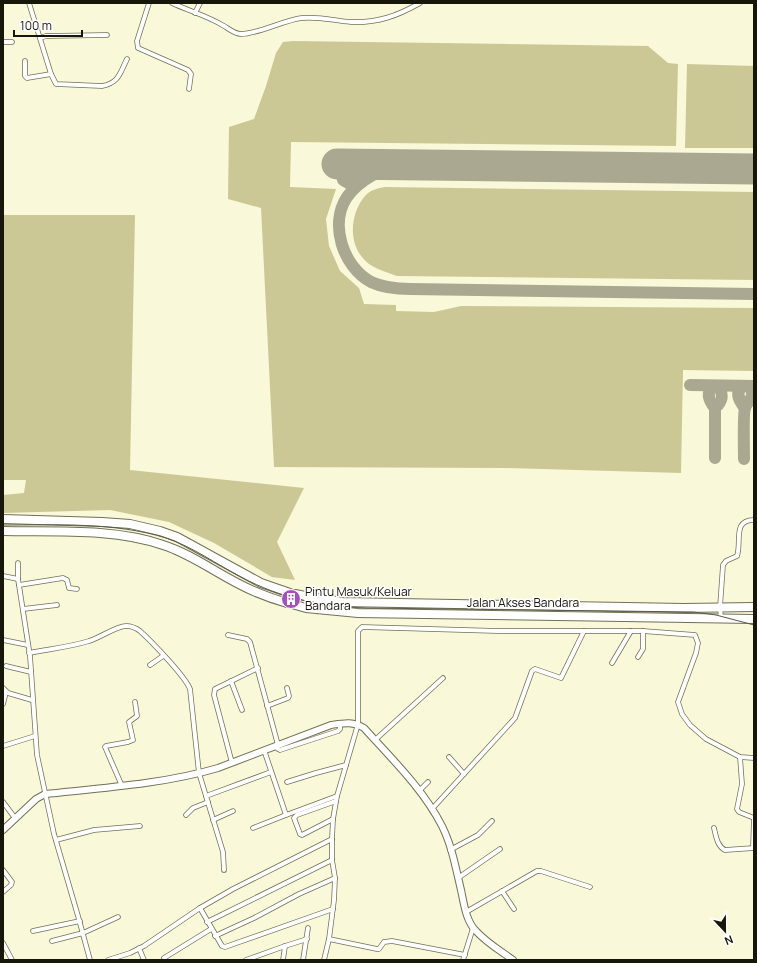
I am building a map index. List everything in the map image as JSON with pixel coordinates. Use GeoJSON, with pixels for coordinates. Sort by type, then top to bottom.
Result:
{"type":"FeatureCollection","features":[{"type":"Feature","properties":{"kind":"highway","name":"Jalan Akses Bandara"},"geometry":{"type":"LineString","coordinates":[[3,519],[130,524],[160,531],[177,537],[261,583],[310,598],[342,602],[720,608],[754,607]]}},
{"type":"Feature","properties":{"kind":"highway","name":"Jalan Akses Bandara"},"geometry":{"type":"LineString","coordinates":[[3,532],[107,534],[144,539],[163,544],[186,554],[240,585],[289,604],[306,608],[358,613],[754,619]]}},
{"type":"Feature","properties":{"kind":"street"},"geometry":{"type":"LineString","coordinates":[[28,3],[54,82],[58,84],[109,85],[118,79],[127,59]]}},
{"type":"Feature","properties":{"kind":"street"},"geometry":{"type":"LineString","coordinates":[[149,3],[137,42],[138,48],[188,70],[191,74],[189,89]]}},
{"type":"Feature","properties":{"kind":"street"},"geometry":{"type":"LineString","coordinates":[[172,3],[215,20],[239,34],[253,32],[302,18],[332,19],[350,22],[386,19],[403,13],[420,3]]}},
{"type":"Feature","properties":{"kind":"street"},"geometry":{"type":"LineString","coordinates":[[195,13],[200,4]]}},
{"type":"Feature","properties":{"kind":"street"},"geometry":{"type":"LineString","coordinates":[[40,38],[46,36],[107,35]]}},
{"type":"Feature","properties":{"kind":"street"},"geometry":{"type":"LineString","coordinates":[[3,42],[12,42]]}},
{"type":"Feature","properties":{"kind":"street"},"geometry":{"type":"LineString","coordinates":[[25,62],[25,76],[27,78],[51,74]]}},
{"type":"Feature","properties":{"kind":"street"},"geometry":{"type":"LineString","coordinates":[[721,619],[720,608],[723,565],[726,561],[734,559],[737,556],[740,528],[742,523],[745,521],[754,520]]}},
{"type":"Feature","properties":{"kind":"street"},"geometry":{"type":"LineString","coordinates":[[18,563],[18,579],[31,672],[37,755],[56,840],[90,960]]}},
{"type":"Feature","properties":{"kind":"street"},"geometry":{"type":"LineString","coordinates":[[3,576],[18,579]]}},
{"type":"Feature","properties":{"kind":"street"},"geometry":{"type":"LineString","coordinates":[[19,585],[63,578],[66,580],[70,588],[77,589]]}},
{"type":"Feature","properties":{"kind":"street"},"geometry":{"type":"LineString","coordinates":[[23,609],[57,605]]}},
{"type":"Feature","properties":{"kind":"street"},"geometry":{"type":"LineString","coordinates":[[29,653],[87,642],[107,634],[118,627],[126,626],[135,628],[139,631],[186,680],[190,689],[199,773],[223,852],[224,870]]}},
{"type":"Feature","properties":{"kind":"street"},"geometry":{"type":"LineString","coordinates":[[324,960],[329,939],[333,909],[333,819],[337,796],[358,724],[358,631],[362,627],[498,631],[643,631],[695,635],[698,643],[696,653],[678,702],[682,714],[690,725],[706,739],[740,757],[754,758]]}},
{"type":"Feature","properties":{"kind":"street"},"geometry":{"type":"LineString","coordinates":[[432,809],[515,718],[532,671],[535,669],[560,678],[562,677],[584,631]]}},
{"type":"Feature","properties":{"kind":"street"},"geometry":{"type":"LineString","coordinates":[[612,663],[631,631]]}},
{"type":"Feature","properties":{"kind":"street"},"geometry":{"type":"LineString","coordinates":[[638,657],[643,649],[643,631]]}},
{"type":"Feature","properties":{"kind":"street"},"geometry":{"type":"LineString","coordinates":[[228,635],[250,640],[276,745]]}},
{"type":"Feature","properties":{"kind":"street"},"geometry":{"type":"LineString","coordinates":[[3,640],[28,645]]}},
{"type":"Feature","properties":{"kind":"street"},"geometry":{"type":"LineString","coordinates":[[150,665],[163,656]]}},
{"type":"Feature","properties":{"kind":"street"},"geometry":{"type":"LineString","coordinates":[[6,666],[31,672]]}},
{"type":"Feature","properties":{"kind":"street"},"geometry":{"type":"LineString","coordinates":[[232,762],[214,695],[217,688],[258,668]]}},
{"type":"Feature","properties":{"kind":"street"},"geometry":{"type":"LineString","coordinates":[[375,740],[443,678]]}},
{"type":"Feature","properties":{"kind":"street"},"geometry":{"type":"LineString","coordinates":[[231,681],[242,710]]}},
{"type":"Feature","properties":{"kind":"street"},"geometry":{"type":"LineString","coordinates":[[3,688],[6,692],[32,700]]}},
{"type":"Feature","properties":{"kind":"street"},"geometry":{"type":"LineString","coordinates":[[267,706],[288,698],[290,696],[287,688]]}},
{"type":"Feature","properties":{"kind":"street"},"geometry":{"type":"LineString","coordinates":[[3,704],[6,692]]}},
{"type":"Feature","properties":{"kind":"street"},"geometry":{"type":"LineString","coordinates":[[122,786],[105,747],[133,740],[128,722],[137,716],[135,702]]}},
{"type":"Feature","properties":{"kind":"street"},"geometry":{"type":"LineString","coordinates":[[3,830],[36,799],[45,794],[122,786],[199,773],[331,725],[346,722],[358,724],[375,740],[419,791],[432,809],[442,827],[450,850],[466,912],[473,928],[476,932],[513,960]]}},
{"type":"Feature","properties":{"kind":"street"},"geometry":{"type":"LineString","coordinates":[[3,746],[35,736]]}},
{"type":"Feature","properties":{"kind":"street"},"geometry":{"type":"LineString","coordinates":[[264,750],[286,815]]}},
{"type":"Feature","properties":{"kind":"street"},"geometry":{"type":"LineString","coordinates":[[449,757],[464,774]]}},
{"type":"Feature","properties":{"kind":"street"},"geometry":{"type":"LineString","coordinates":[[714,828],[719,846],[722,849],[754,848],[754,818],[739,812],[737,809],[742,784],[740,757]]}},
{"type":"Feature","properties":{"kind":"street"},"geometry":{"type":"LineString","coordinates":[[287,782],[346,765]]}},
{"type":"Feature","properties":{"kind":"street"},"geometry":{"type":"LineString","coordinates":[[206,796],[271,772]]}},
{"type":"Feature","properties":{"kind":"street"},"geometry":{"type":"LineString","coordinates":[[419,791],[428,782]]}},
{"type":"Feature","properties":{"kind":"street"},"geometry":{"type":"LineString","coordinates":[[253,828],[337,796]]}},
{"type":"Feature","properties":{"kind":"street"},"geometry":{"type":"LineString","coordinates":[[333,819],[302,835],[300,834],[294,818],[297,815],[336,801]]}},
{"type":"Feature","properties":{"kind":"street"},"geometry":{"type":"LineString","coordinates":[[3,802],[15,818]]}},
{"type":"Feature","properties":{"kind":"street"},"geometry":{"type":"LineString","coordinates":[[186,815],[193,808],[208,802]]}},
{"type":"Feature","properties":{"kind":"street"},"geometry":{"type":"LineString","coordinates":[[213,820],[233,811]]}},
{"type":"Feature","properties":{"kind":"street"},"geometry":{"type":"LineString","coordinates":[[450,850],[478,835],[492,821]]}},
{"type":"Feature","properties":{"kind":"street"},"geometry":{"type":"LineString","coordinates":[[56,840],[94,830],[140,826]]}},
{"type":"Feature","properties":{"kind":"street"},"geometry":{"type":"LineString","coordinates":[[108,960],[139,948],[200,908],[239,886],[332,839]]}},
{"type":"Feature","properties":{"kind":"street"},"geometry":{"type":"LineString","coordinates":[[458,878],[500,849]]}},
{"type":"Feature","properties":{"kind":"street"},"geometry":{"type":"LineString","coordinates":[[207,922],[332,860]]}},
{"type":"Feature","properties":{"kind":"street"},"geometry":{"type":"LineString","coordinates":[[3,870],[12,882],[11,885],[3,892]]}},
{"type":"Feature","properties":{"kind":"street"},"geometry":{"type":"LineString","coordinates":[[466,912],[533,873],[541,871],[590,887]]}},
{"type":"Feature","properties":{"kind":"street"},"geometry":{"type":"LineString","coordinates":[[216,936],[334,878]]}},
{"type":"Feature","properties":{"kind":"street"},"geometry":{"type":"LineString","coordinates":[[502,891],[514,909]]}},
{"type":"Feature","properties":{"kind":"street"},"geometry":{"type":"LineString","coordinates":[[200,908],[222,946],[227,947],[333,909]]}},
{"type":"Feature","properties":{"kind":"street"},"geometry":{"type":"LineString","coordinates":[[52,941],[83,933],[118,917]]}},
{"type":"Feature","properties":{"kind":"street"},"geometry":{"type":"LineString","coordinates":[[33,931],[80,921]]}},
{"type":"Feature","properties":{"kind":"street"},"geometry":{"type":"LineString","coordinates":[[303,960],[308,928]]}},
{"type":"Feature","properties":{"kind":"street"},"geometry":{"type":"LineString","coordinates":[[463,960],[473,928]]}},
{"type":"Feature","properties":{"kind":"street"},"geometry":{"type":"LineString","coordinates":[[164,958],[211,929]]}},
{"type":"Feature","properties":{"kind":"street"},"geometry":{"type":"LineString","coordinates":[[246,960],[258,958],[285,946],[307,939]]}},
{"type":"Feature","properties":{"kind":"street"},"geometry":{"type":"LineString","coordinates":[[329,939],[376,949],[379,949],[384,942],[392,940],[464,955]]}},
{"type":"Feature","properties":{"kind":"street"},"geometry":{"type":"LineString","coordinates":[[3,943],[12,960]]}},
{"type":"Feature","properties":{"kind":"street"},"geometry":{"type":"LineString","coordinates":[[283,960],[285,946]]}},
{"type":"Feature","properties":{"kind":"street"},"geometry":{"type":"LineString","coordinates":[[139,948],[144,960]]}},
{"type":"Feature","properties":{"kind":"shaded area"},"geometry":{"type":"Polygon","coordinates":[[[283,42],[648,46],[668,63],[678,64],[676,146],[291,142],[290,187],[336,189],[326,219],[329,246],[340,271],[359,288],[364,304],[396,305],[396,311],[434,312],[461,306],[754,308],[754,371],[683,370],[681,473],[505,468],[274,467],[261,208],[228,199],[229,127],[254,119],[276,53],[283,42]]]}},
{"type":"Feature","properties":{"kind":"shaded area"},"geometry":{"type":"Polygon","coordinates":[[[687,64],[754,66],[754,148],[685,148],[687,64]]]}},
{"type":"Feature","properties":{"kind":"shaded area"},"geometry":{"type":"Polygon","coordinates":[[[385,187],[754,192],[754,280],[397,276],[378,269],[365,261],[358,250],[353,234],[354,218],[360,203],[369,192],[385,187]]]}},
{"type":"Feature","properties":{"kind":"shaded area"},"geometry":{"type":"Polygon","coordinates":[[[3,215],[135,215],[130,470],[304,488],[277,542],[295,580],[272,577],[214,543],[169,522],[110,510],[3,513],[3,495],[24,493],[26,480],[3,480],[3,215]]]}},
{"type":"Feature","properties":{"kind":"taxiway"},"geometry":{"type":"LineString","coordinates":[[359,184],[352,185],[343,180],[343,160],[350,156],[359,156],[367,159],[373,164]]}},
{"type":"Feature","properties":{"kind":"taxiway"},"geometry":{"type":"LineString","coordinates":[[401,165],[379,172],[358,185],[347,197],[339,220],[339,232],[346,256],[361,275],[371,282],[381,286],[405,289],[754,294]]}},
{"type":"Feature","properties":{"kind":"taxiway"},"geometry":{"type":"LineString","coordinates":[[690,385],[754,386]]}},
{"type":"Feature","properties":{"kind":"taxiway"},"geometry":{"type":"LineString","coordinates":[[712,386],[709,392],[709,397],[715,408]]}},
{"type":"Feature","properties":{"kind":"taxiway"},"geometry":{"type":"LineString","coordinates":[[715,458],[715,408],[720,403],[722,398],[718,386]]}},
{"type":"Feature","properties":{"kind":"taxiway"},"geometry":{"type":"LineString","coordinates":[[742,386],[738,394],[741,403],[745,408]]}},
{"type":"Feature","properties":{"kind":"taxiway"},"geometry":{"type":"LineString","coordinates":[[744,459],[744,411],[752,396],[749,386]]}},
{"type":"Feature","properties":{"kind":"runway"},"geometry":{"type":"LineString","coordinates":[[337,164],[754,169]]}},
{"type":"Feature","properties":{"kind":"tram line"},"geometry":{"type":"LineString","coordinates":[[3,525],[106,527],[147,533],[166,538],[186,546],[256,585],[287,596],[317,603],[366,608],[694,612],[716,615],[754,625]]}},
{"type":"Feature","properties":{"kind":"place","name":"Pintu Masuk/Keluar Bandara"},"geometry":{"type":"Point","coordinates":[291,599]}}]}
